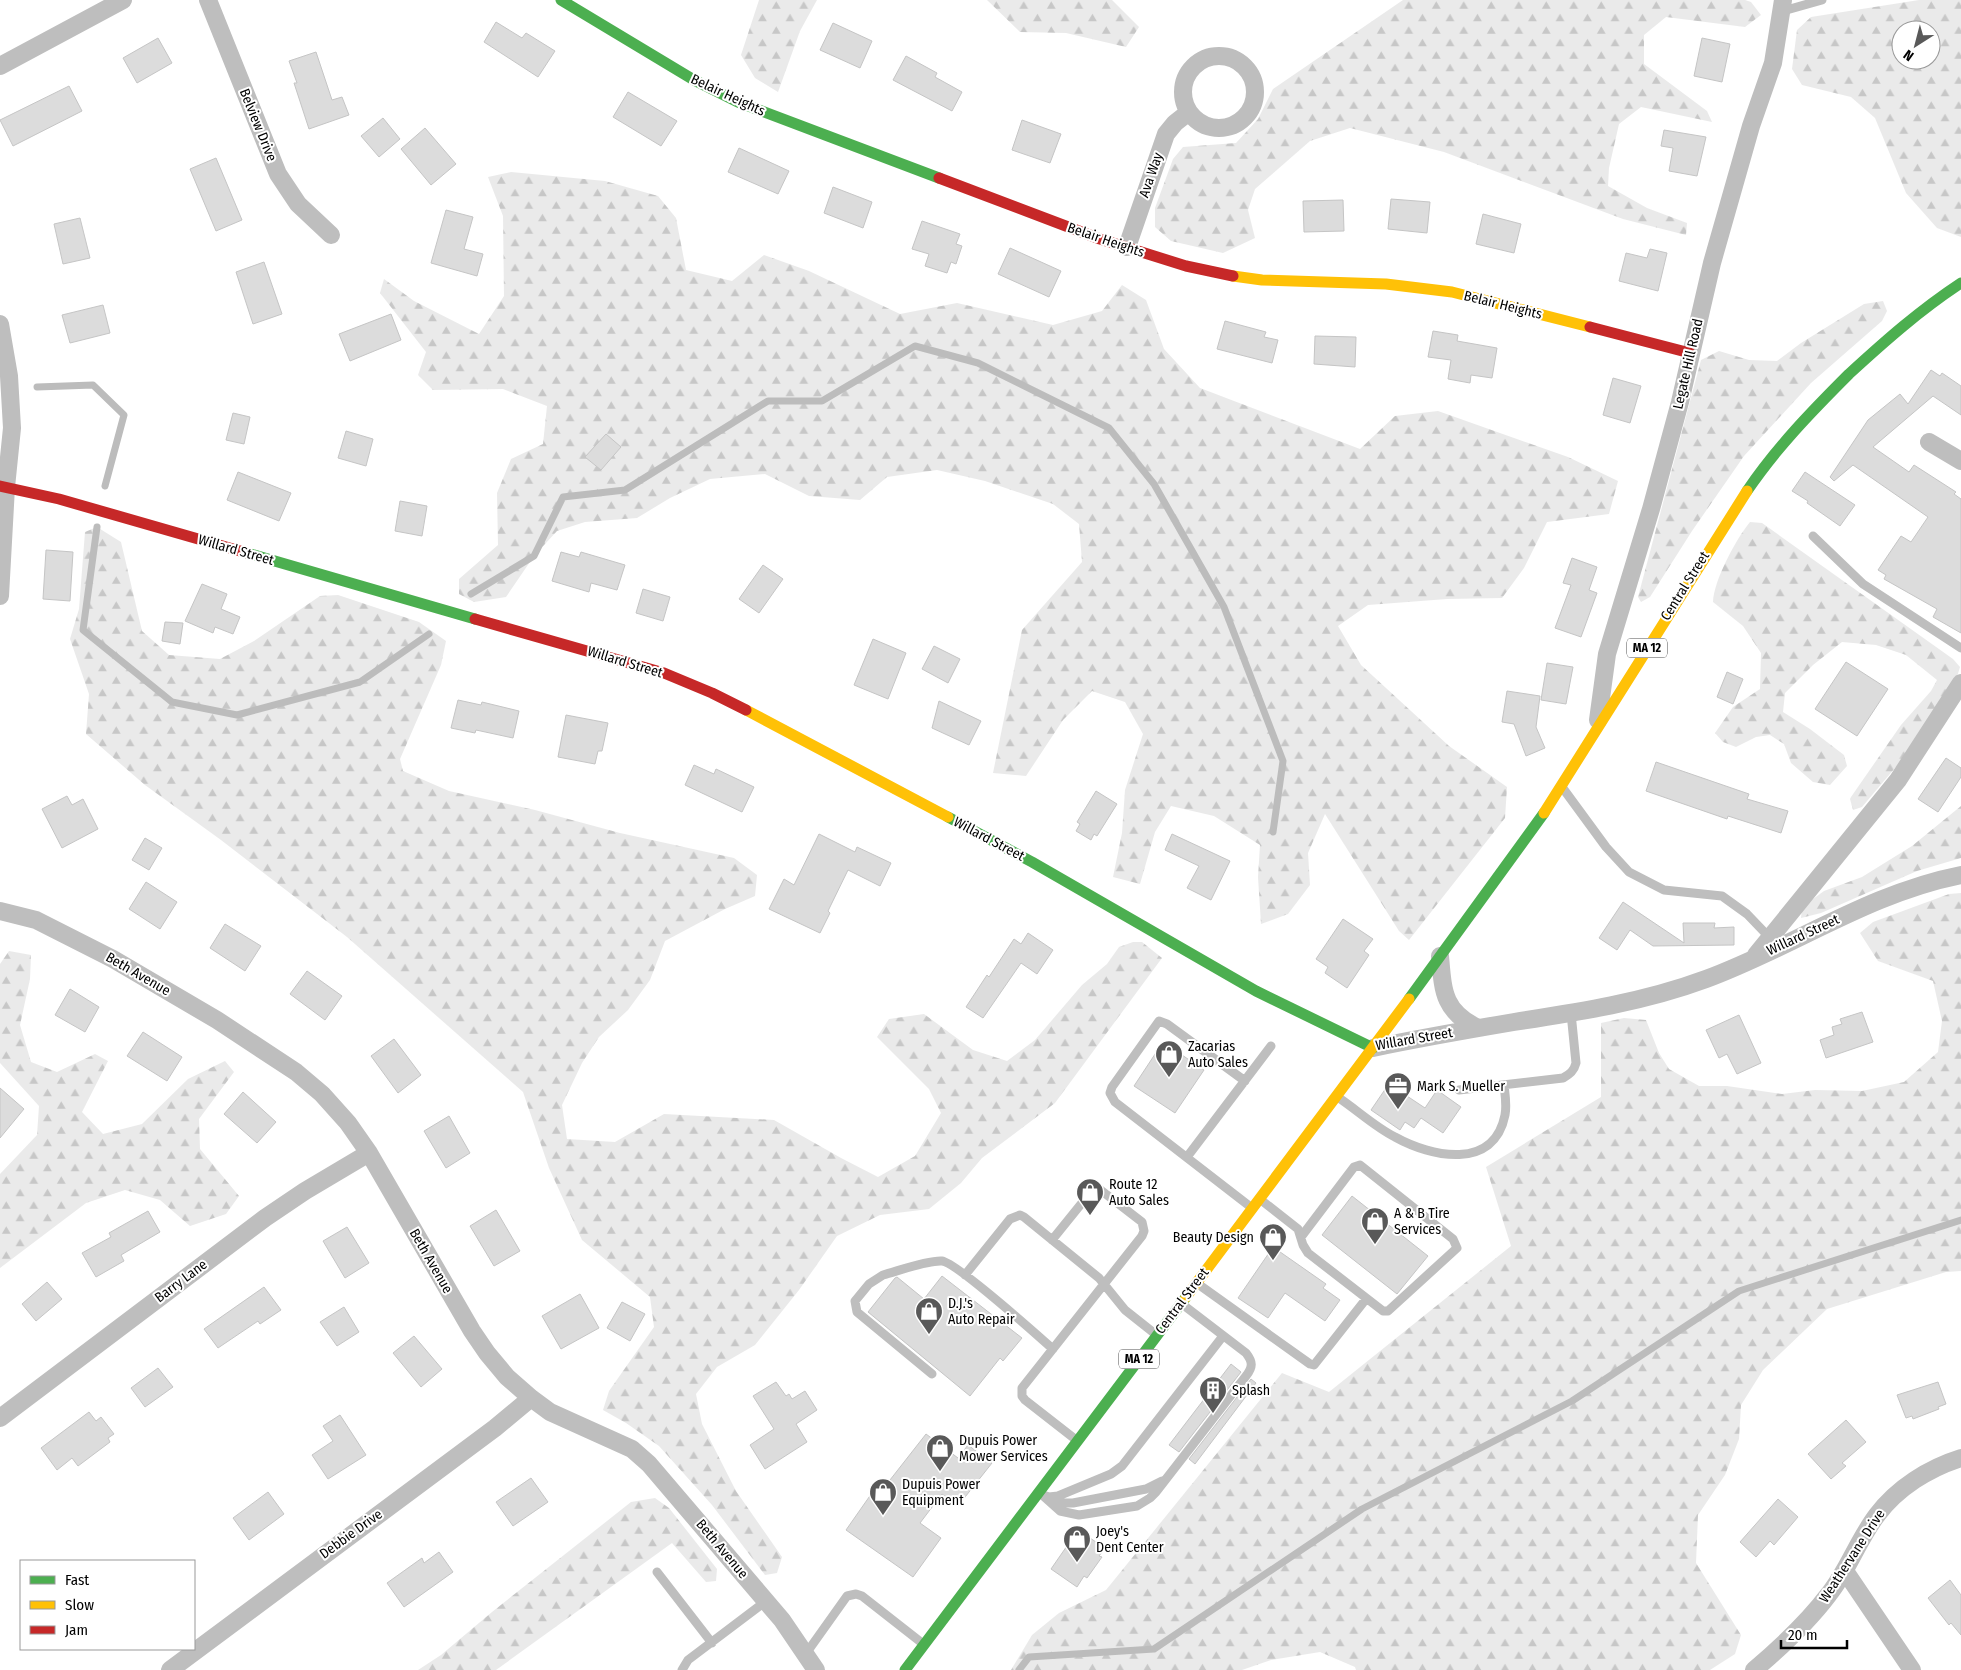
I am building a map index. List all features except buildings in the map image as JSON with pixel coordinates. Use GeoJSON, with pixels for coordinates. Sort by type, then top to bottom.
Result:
{"type":"FeatureCollection","features":[{"type":"Feature","properties":{"kind":"street"},"geometry":{"type":"LineString","coordinates":[[0,66],[123,0]]}},
{"type":"Feature","properties":{"kind":"street","name":"Belview Drive"},"geometry":{"type":"LineString","coordinates":[[208,0],[278,174],[298,204],[331,235]]}},
{"type":"Feature","properties":{"kind":"street","name":"Belair Heights"},"geometry":{"type":"LineString","coordinates":[[561,0],[694,80],[738,102],[1100,239],[1186,266],[1222,275],[1262,280],[1386,284],[1452,292],[1690,353]]}},
{"type":"Feature","properties":{"kind":"street","name":"Legate Hill Road"},"geometry":{"type":"LineString","coordinates":[[1597,729],[1607,654],[1651,509],[1680,402],[1717,244],[1751,126],[1774,62],[1783,6]]}},
{"type":"Feature","properties":{"kind":"street"},"geometry":{"type":"LineString","coordinates":[[1214,55],[1236,59],[1253,78],[1255,90],[1253,103],[1247,114],[1238,123],[1226,128],[1213,128],[1201,124],[1189,112],[1182,96],[1182,85],[1186,74],[1193,65],[1202,59],[1214,55]]}},
{"type":"Feature","properties":{"kind":"street","name":"Ava Way"},"geometry":{"type":"LineString","coordinates":[[1127,247],[1166,134],[1175,123],[1189,112]]}},
{"type":"Feature","properties":{"kind":"street","name":"Central Street"},"geometry":{"type":"LineString","coordinates":[[906,1670],[1373,1048],[1544,813],[1728,518],[1756,477],[1787,438],[1821,402],[1892,333],[1931,302],[1961,283]]}},
{"type":"Feature","properties":{"kind":"street"},"geometry":{"type":"LineString","coordinates":[[0,324],[12,398],[12,428],[3,487],[0,596]]}},
{"type":"Feature","properties":{"kind":"street"},"geometry":{"type":"LineString","coordinates":[[1929,442],[1961,461]]}},
{"type":"Feature","properties":{"kind":"street","name":"Willard Street"},"geometry":{"type":"LineString","coordinates":[[3,487],[59,499],[664,673],[712,693],[845,762],[1032,862],[1256,991],[1373,1048],[1432,1035],[1571,1013],[1646,998],[1706,979],[1753,959],[1886,896],[1934,880],[1961,875]]}},
{"type":"Feature","properties":{"kind":"street"},"geometry":{"type":"LineString","coordinates":[[1753,959],[1898,780],[1961,683]]}},
{"type":"Feature","properties":{"kind":"street","name":"Beth Avenue"},"geometry":{"type":"LineString","coordinates":[[0,911],[36,920],[64,933],[229,1027],[296,1072],[322,1094],[348,1123],[369,1153],[472,1331],[507,1377],[550,1412],[632,1449],[644,1459],[782,1620],[816,1670]]}},
{"type":"Feature","properties":{"kind":"street"},"geometry":{"type":"LineString","coordinates":[[1440,956],[1443,987],[1447,1000],[1455,1013],[1464,1021],[1478,1028]]}},
{"type":"Feature","properties":{"kind":"street","name":"Barry Lane"},"geometry":{"type":"LineString","coordinates":[[0,1418],[264,1218],[369,1153]]}},
{"type":"Feature","properties":{"kind":"street","name":"Debbie Drive"},"geometry":{"type":"LineString","coordinates":[[170,1670],[487,1434],[531,1398]]}},
{"type":"Feature","properties":{"kind":"street","name":"Weathervane Drive"},"geometry":{"type":"LineString","coordinates":[[1754,1670],[1810,1616],[1829,1594],[1845,1571],[1877,1515],[1889,1501],[1925,1473],[1961,1458]]}},
{"type":"Feature","properties":{"kind":"street"},"geometry":{"type":"LineString","coordinates":[[1845,1571],[1912,1670]]}},
{"type":"Feature","properties":{"kind":"lane"},"geometry":{"type":"LineString","coordinates":[[1783,6],[1822,0]]}},
{"type":"Feature","properties":{"kind":"lane"},"geometry":{"type":"LineString","coordinates":[[1813,536],[1863,584],[1961,648]]}},
{"type":"Feature","properties":{"kind":"lane"},"geometry":{"type":"LineString","coordinates":[[1562,786],[1606,847],[1629,872],[1664,890],[1722,896],[1747,914],[1770,938]]}},
{"type":"Feature","properties":{"kind":"lane"},"geometry":{"type":"LineString","coordinates":[[1459,1090],[1563,1078],[1572,1072],[1576,1063],[1571,1013]]}},
{"type":"Feature","properties":{"kind":"lane"},"geometry":{"type":"LineString","coordinates":[[1244,1081],[1167,1024],[1159,1021],[1112,1087],[1111,1096],[1115,1102],[1187,1157],[1255,1203],[1298,1229],[1301,1237],[1308,1253],[1383,1311],[1388,1311],[1455,1252],[1456,1248],[1453,1239],[1360,1165],[1354,1167],[1301,1237]]}},
{"type":"Feature","properties":{"kind":"lane"},"geometry":{"type":"LineString","coordinates":[[1187,1157],[1271,1046]]}},
{"type":"Feature","properties":{"kind":"lane"},"geometry":{"type":"LineString","coordinates":[[1337,1096],[1392,1136],[1407,1144],[1440,1154],[1455,1155],[1474,1153],[1485,1148],[1499,1131],[1505,1115],[1504,1085]]}},
{"type":"Feature","properties":{"kind":"lane"},"geometry":{"type":"LineString","coordinates":[[1052,1240],[1093,1189],[1098,1188],[1142,1222],[1144,1231],[1022,1388],[1022,1396],[1077,1441]]}},
{"type":"Feature","properties":{"kind":"lane"},"geometry":{"type":"LineString","coordinates":[[966,1275],[1010,1218],[1014,1216],[1024,1217],[1093,1272],[1125,1310],[1156,1335]]}},
{"type":"Feature","properties":{"kind":"lane"},"geometry":{"type":"LineString","coordinates":[[932,1374],[857,1312],[855,1301],[869,1284],[883,1275],[934,1262],[947,1262],[966,1275],[1054,1348]]}},
{"type":"Feature","properties":{"kind":"lane"},"geometry":{"type":"LineString","coordinates":[[1196,1282],[1314,1365],[1366,1299]]}},
{"type":"Feature","properties":{"kind":"lane"},"geometry":{"type":"LineString","coordinates":[[1039,1492],[1060,1511],[1079,1515],[1089,1515],[1137,1506],[1143,1503],[1167,1479],[1252,1368],[1252,1362],[1246,1354],[1180,1303]]}},
{"type":"Feature","properties":{"kind":"lane"},"geometry":{"type":"LineString","coordinates":[[1039,1492],[1049,1497],[1058,1496],[1118,1470],[1223,1336]]}},
{"type":"Feature","properties":{"kind":"lane"},"geometry":{"type":"LineString","coordinates":[[1039,1492],[1051,1501],[1063,1504],[1146,1489],[1167,1479]]}},
{"type":"Feature","properties":{"kind":"lane"},"geometry":{"type":"LineString","coordinates":[[657,1572],[712,1643]]}},
{"type":"Feature","properties":{"kind":"lane"},"geometry":{"type":"LineString","coordinates":[[805,1655],[847,1596],[852,1594],[862,1596],[924,1645]]}},
{"type":"Feature","properties":{"kind":"lane"},"geometry":{"type":"LineString","coordinates":[[682,1670],[688,1660],[766,1601]]}},
{"type":"Feature","properties":{"kind":"green space"},"geometry":{"type":"Polygon","coordinates":[[[759,0],[817,0],[800,31],[778,92],[755,78],[741,55],[759,0]]]}},
{"type":"Feature","properties":{"kind":"green space"},"geometry":{"type":"Polygon","coordinates":[[[987,0],[1112,0],[1139,27],[1126,47],[1066,33],[1020,32],[987,0]]]}},
{"type":"Feature","properties":{"kind":"green space"},"geometry":{"type":"Polygon","coordinates":[[[1403,0],[1745,0],[1751,2],[1761,15],[1745,27],[1666,17],[1644,35],[1644,64],[1707,111],[1712,122],[1641,107],[1619,124],[1609,168],[1608,186],[1647,208],[1687,223],[1686,235],[1623,219],[1444,152],[1350,128],[1310,141],[1255,189],[1248,210],[1255,238],[1223,253],[1171,241],[1155,227],[1155,208],[1173,159],[1183,147],[1236,143],[1258,119],[1273,89],[1403,0]]]}},
{"type":"Feature","properties":{"kind":"green space"},"geometry":{"type":"Polygon","coordinates":[[[1919,0],[1961,0],[1961,237],[1937,228],[1906,193],[1875,118],[1851,97],[1802,85],[1792,69],[1797,30],[1811,17],[1919,0]]]}},
{"type":"Feature","properties":{"kind":"green space"},"geometry":{"type":"Polygon","coordinates":[[[511,172],[605,181],[658,196],[676,218],[686,270],[732,281],[764,255],[809,271],[900,314],[957,303],[1053,325],[1102,311],[1122,285],[1146,300],[1164,349],[1200,388],[1360,449],[1395,416],[1438,411],[1568,457],[1618,481],[1609,514],[1547,522],[1524,568],[1502,598],[1447,599],[1368,605],[1338,626],[1361,665],[1449,746],[1507,787],[1505,818],[1409,940],[1399,931],[1325,814],[1308,853],[1310,885],[1288,914],[1261,924],[1258,877],[1260,845],[1214,816],[1171,806],[1155,832],[1140,884],[1113,877],[1122,833],[1125,790],[1143,734],[1125,702],[1092,691],[1063,720],[1026,776],[993,773],[1022,630],[1082,562],[1079,524],[1053,504],[985,481],[937,470],[887,477],[860,500],[809,496],[765,474],[710,479],[670,498],[637,518],[585,522],[557,531],[534,556],[506,597],[474,602],[459,594],[459,579],[498,545],[497,493],[511,459],[543,444],[547,406],[503,389],[433,390],[418,375],[426,352],[380,293],[384,279],[414,301],[479,334],[504,296],[503,216],[488,177],[511,172]]]}},
{"type":"Feature","properties":{"kind":"green space"},"geometry":{"type":"Polygon","coordinates":[[[1883,301],[1887,311],[1882,321],[1811,383],[1744,456],[1692,531],[1650,597],[1641,602],[1638,597],[1701,360],[1719,351],[1749,360],[1777,361],[1801,343],[1864,304],[1883,301]]]}},
{"type":"Feature","properties":{"kind":"green space"},"geometry":{"type":"Polygon","coordinates":[[[1750,522],[1762,523],[1953,659],[1960,667],[1953,690],[1911,749],[1862,807],[1853,810],[1851,797],[1901,725],[1931,691],[1937,680],[1906,655],[1876,645],[1842,642],[1813,665],[1785,693],[1783,712],[1810,729],[1844,755],[1847,766],[1830,785],[1813,782],[1791,763],[1784,744],[1770,735],[1756,737],[1736,747],[1723,742],[1715,733],[1733,707],[1760,689],[1761,653],[1743,626],[1713,602],[1721,572],[1738,539],[1750,522]]]}},
{"type":"Feature","properties":{"kind":"green space"},"geometry":{"type":"Polygon","coordinates":[[[97,527],[121,542],[142,631],[169,655],[220,659],[254,641],[320,596],[338,595],[419,622],[446,641],[441,665],[400,759],[403,771],[449,791],[535,810],[620,833],[734,858],[757,875],[755,896],[725,909],[665,941],[650,980],[628,1010],[599,1037],[582,1063],[562,1105],[567,1139],[615,1142],[664,1114],[774,1120],[878,1177],[915,1156],[941,1113],[929,1089],[877,1037],[889,1019],[924,1014],[973,1050],[1007,1061],[1035,1040],[1082,985],[1107,964],[1119,947],[1133,942],[1142,942],[1162,958],[1055,1103],[982,1158],[961,1183],[929,1209],[880,1215],[837,1236],[799,1290],[755,1345],[717,1367],[696,1394],[702,1424],[736,1491],[782,1557],[777,1573],[765,1575],[712,1505],[659,1446],[626,1423],[603,1410],[609,1391],[654,1327],[650,1297],[582,1240],[549,1168],[523,1092],[347,937],[221,840],[145,785],[86,734],[89,694],[70,639],[79,609],[85,532],[97,527]]]}},
{"type":"Feature","properties":{"kind":"green space"},"geometry":{"type":"Polygon","coordinates":[[[1961,806],[1961,858],[1917,871],[1821,913],[1801,918],[1802,907],[1824,891],[1862,877],[1912,846],[1961,806]]]}},
{"type":"Feature","properties":{"kind":"green space"},"geometry":{"type":"Polygon","coordinates":[[[1961,893],[1961,1271],[1946,1272],[1827,1309],[1763,1370],[1741,1405],[1739,1439],[1725,1475],[1698,1515],[1696,1563],[1741,1635],[1735,1654],[1710,1670],[1356,1670],[1355,1667],[1320,1652],[1271,1660],[1242,1670],[1011,1670],[1032,1635],[1059,1613],[1106,1590],[1282,1373],[1329,1392],[1511,1246],[1486,1167],[1601,1097],[1601,1023],[1624,1018],[1646,1020],[1659,1053],[1669,1069],[1699,1086],[1727,1086],[1782,1094],[1815,1090],[1862,1091],[1904,1082],[1938,1052],[1942,1021],[1933,981],[1878,961],[1860,933],[1873,922],[1949,894],[1961,893]]]}},
{"type":"Feature","properties":{"kind":"green space"},"geometry":{"type":"Polygon","coordinates":[[[9,951],[31,955],[30,979],[20,1025],[31,1062],[57,1072],[95,1054],[108,1061],[82,1112],[103,1134],[142,1124],[188,1079],[225,1061],[234,1072],[199,1119],[200,1149],[239,1196],[226,1214],[190,1226],[160,1200],[125,1190],[86,1203],[0,1268],[0,1174],[37,1135],[39,1106],[0,1063],[0,964],[9,951]]]}},
{"type":"Feature","properties":{"kind":"green space"},"geometry":{"type":"Polygon","coordinates":[[[655,1498],[669,1508],[717,1569],[716,1581],[706,1582],[672,1543],[496,1670],[418,1670],[441,1655],[492,1612],[631,1502],[655,1498]]]}},
{"type":"Feature","properties":{"kind":"waterway"},"geometry":{"type":"LineString","coordinates":[[471,594],[534,556],[563,497],[625,490],[768,401],[822,401],[915,346],[978,363],[1109,428],[1154,484],[1224,607],[1283,761],[1273,832]]}},
{"type":"Feature","properties":{"kind":"waterway"},"geometry":{"type":"LineString","coordinates":[[37,387],[93,385],[124,415],[105,486]]}},
{"type":"Feature","properties":{"kind":"waterway"},"geometry":{"type":"LineString","coordinates":[[97,527],[83,630],[172,702],[237,715],[360,682],[429,634]]}},
{"type":"Feature","properties":{"kind":"waterway"},"geometry":{"type":"LineString","coordinates":[[1019,1670],[1029,1657],[1154,1649],[1362,1509],[1572,1401],[1739,1291],[1961,1220]]}},
{"type":"Feature","properties":{"kind":"traffic: fast"},"geometry":{"type":"LineString","coordinates":[[561,0],[694,80],[738,102],[939,178]]}},
{"type":"Feature","properties":{"kind":"traffic: fast"},"geometry":{"type":"LineString","coordinates":[[1747,491],[1782,445],[1849,374],[1903,326],[1961,283]]}},
{"type":"Feature","properties":{"kind":"traffic: fast"},"geometry":{"type":"LineString","coordinates":[[247,553],[475,619]]}},
{"type":"Feature","properties":{"kind":"traffic: fast"},"geometry":{"type":"LineString","coordinates":[[1409,999],[1544,813]]}},
{"type":"Feature","properties":{"kind":"traffic: fast"},"geometry":{"type":"LineString","coordinates":[[948,817],[1032,862],[1256,991],[1373,1048]]}},
{"type":"Feature","properties":{"kind":"traffic: fast"},"geometry":{"type":"LineString","coordinates":[[905,1670],[1186,1297]]}},
{"type":"Feature","properties":{"kind":"traffic: slow"},"geometry":{"type":"LineString","coordinates":[[1233,276],[1262,280],[1386,284],[1452,292],[1590,327]]}},
{"type":"Feature","properties":{"kind":"traffic: slow"},"geometry":{"type":"LineString","coordinates":[[1544,813],[1747,491]]}},
{"type":"Feature","properties":{"kind":"traffic: slow"},"geometry":{"type":"LineString","coordinates":[[746,710],[948,817]]}},
{"type":"Feature","properties":{"kind":"traffic: slow"},"geometry":{"type":"LineString","coordinates":[[1186,1297],[1409,999]]}},
{"type":"Feature","properties":{"kind":"traffic: jam"},"geometry":{"type":"LineString","coordinates":[[939,178],[1100,239],[1186,266],[1233,276]]}},
{"type":"Feature","properties":{"kind":"traffic: jam"},"geometry":{"type":"LineString","coordinates":[[1590,327],[1690,353]]}},
{"type":"Feature","properties":{"kind":"traffic: jam"},"geometry":{"type":"LineString","coordinates":[[0,486],[59,499],[247,553]]}},
{"type":"Feature","properties":{"kind":"traffic: jam"},"geometry":{"type":"LineString","coordinates":[[475,619],[664,673],[712,693],[746,710]]}},
{"type":"Feature","properties":{"kind":"place","name":"Zacarias Auto Sales"},"geometry":{"type":"Point","coordinates":[1169,1078]}},
{"type":"Feature","properties":{"kind":"place","name":"Mark S. Mueller"},"geometry":{"type":"Point","coordinates":[1398,1110]}},
{"type":"Feature","properties":{"kind":"place","name":"Route 12 Auto Sales"},"geometry":{"type":"Point","coordinates":[1090,1216]}},
{"type":"Feature","properties":{"kind":"place","name":"A & B Tire Services"},"geometry":{"type":"Point","coordinates":[1375,1245]}},
{"type":"Feature","properties":{"kind":"place","name":"Beauty Design"},"geometry":{"type":"Point","coordinates":[1273,1261]}},
{"type":"Feature","properties":{"kind":"place","name":"D.J.'s Auto Repair"},"geometry":{"type":"Point","coordinates":[929,1335]}},
{"type":"Feature","properties":{"kind":"place","name":"Splash"},"geometry":{"type":"Point","coordinates":[1213,1414]}},
{"type":"Feature","properties":{"kind":"place","name":"Dupuis Power Mower Services"},"geometry":{"type":"Point","coordinates":[940,1472]}},
{"type":"Feature","properties":{"kind":"place","name":"Dupuis Power Equipment"},"geometry":{"type":"Point","coordinates":[883,1516]}},
{"type":"Feature","properties":{"kind":"place","name":"Joey's Dent Center"},"geometry":{"type":"Point","coordinates":[1077,1563]}}]}
